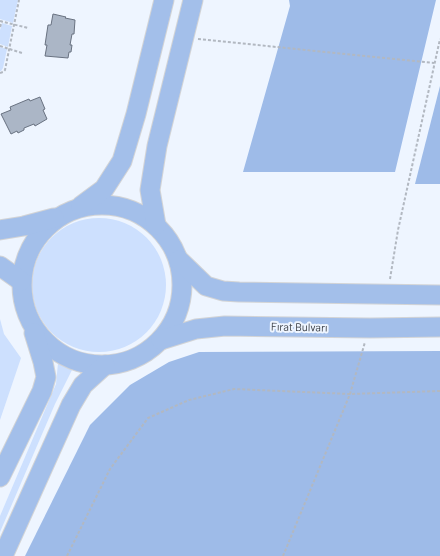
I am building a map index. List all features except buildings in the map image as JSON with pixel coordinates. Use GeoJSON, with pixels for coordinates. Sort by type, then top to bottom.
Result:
{"type":"FeatureCollection","features":[{"type":"Feature","properties":{"kind":"main road"},"geometry":{"type":"LineString","coordinates":[[0,230],[57,218],[78,208],[104,189],[122,161],[136,114],[164,0]]}},
{"type":"Feature","properties":{"kind":"main road"},"geometry":{"type":"LineString","coordinates":[[156,225],[150,190],[157,146],[193,0]]}},
{"type":"Feature","properties":{"kind":"main road"},"geometry":{"type":"LineString","coordinates":[[32,326],[46,343],[65,357],[85,364],[106,365],[126,362],[145,353],[160,340],[173,323],[181,302],[183,281],[179,260],[170,241],[156,225],[140,213],[121,206],[101,204],[78,208]]}},
{"type":"Feature","properties":{"kind":"main road"},"geometry":{"type":"LineString","coordinates":[[0,477],[42,391],[46,377],[32,326],[23,304],[21,281],[24,264],[30,248],[40,233],[57,218]]}},
{"type":"Feature","properties":{"kind":"main road"},"geometry":{"type":"LineString","coordinates":[[179,260],[206,286],[223,291],[440,295]]}},
{"type":"Feature","properties":{"kind":"main road"},"geometry":{"type":"LineString","coordinates":[[0,266],[21,281]]}},
{"type":"Feature","properties":{"kind":"main road","name":"Fırat Bulvarı"},"geometry":{"type":"LineString","coordinates":[[160,340],[196,329],[225,326],[370,328],[440,327]]}},
{"type":"Feature","properties":{"kind":"main road"},"geometry":{"type":"LineString","coordinates":[[3,556],[71,405],[83,385],[106,365]]}},
{"type":"Feature","properties":{"kind":"path"},"geometry":{"type":"LineString","coordinates":[[0,73],[4,72],[5,70],[19,0]]}},
{"type":"Feature","properties":{"kind":"path"},"geometry":{"type":"LineString","coordinates":[[0,27],[1,21],[28,28]]}},
{"type":"Feature","properties":{"kind":"path"},"geometry":{"type":"LineString","coordinates":[[184,38],[434,63]]}},
{"type":"Feature","properties":{"kind":"path"},"geometry":{"type":"LineString","coordinates":[[387,294],[398,230],[440,39]]}},
{"type":"Feature","properties":{"kind":"path"},"geometry":{"type":"LineString","coordinates":[[0,46],[22,53]]}},
{"type":"Feature","properties":{"kind":"path"},"geometry":{"type":"LineString","coordinates":[[283,556],[350,394],[370,328]]}},
{"type":"Feature","properties":{"kind":"path"},"geometry":{"type":"LineString","coordinates":[[67,556],[110,469],[148,418],[188,400],[234,389],[350,394],[440,391]]}},
{"type":"Feature","properties":{"kind":"shaded area"},"geometry":{"type":"Polygon","coordinates":[[[0,0],[18,0],[13,23],[0,19],[0,0]]]}},
{"type":"Feature","properties":{"kind":"shaded area"},"geometry":{"type":"Polygon","coordinates":[[[289,0],[436,0],[395,172],[243,172],[290,6],[289,0]]]}},
{"type":"Feature","properties":{"kind":"shaded area"},"geometry":{"type":"Polygon","coordinates":[[[2,23],[12,26],[8,47],[0,44],[0,30],[2,23]]]}},
{"type":"Feature","properties":{"kind":"shaded area"},"geometry":{"type":"Polygon","coordinates":[[[0,47],[7,49],[1,71],[0,71],[0,47]]]}},
{"type":"Feature","properties":{"kind":"shaded area"},"geometry":{"type":"Polygon","coordinates":[[[440,86],[440,184],[415,184],[440,86]]]}},
{"type":"Feature","properties":{"kind":"shaded area"},"geometry":{"type":"Polygon","coordinates":[[[92,218],[106,218],[125,223],[147,237],[161,259],[165,272],[165,298],[161,311],[147,333],[125,347],[106,352],[92,352],[73,347],[51,333],[37,311],[32,292],[32,278],[37,259],[51,237],[73,223],[92,218]]]}},
{"type":"Feature","properties":{"kind":"shaded area"},"geometry":{"type":"Polygon","coordinates":[[[0,319],[4,334],[21,358],[0,420],[0,319]]]}},
{"type":"Feature","properties":{"kind":"shaded area"},"geometry":{"type":"Polygon","coordinates":[[[440,351],[440,556],[25,556],[90,425],[130,385],[169,362],[199,352],[440,351]]]}},
{"type":"Feature","properties":{"kind":"shaded area"},"geometry":{"type":"Polygon","coordinates":[[[58,363],[73,368],[55,404],[0,532],[0,516],[56,384],[58,363]]]}}]}
